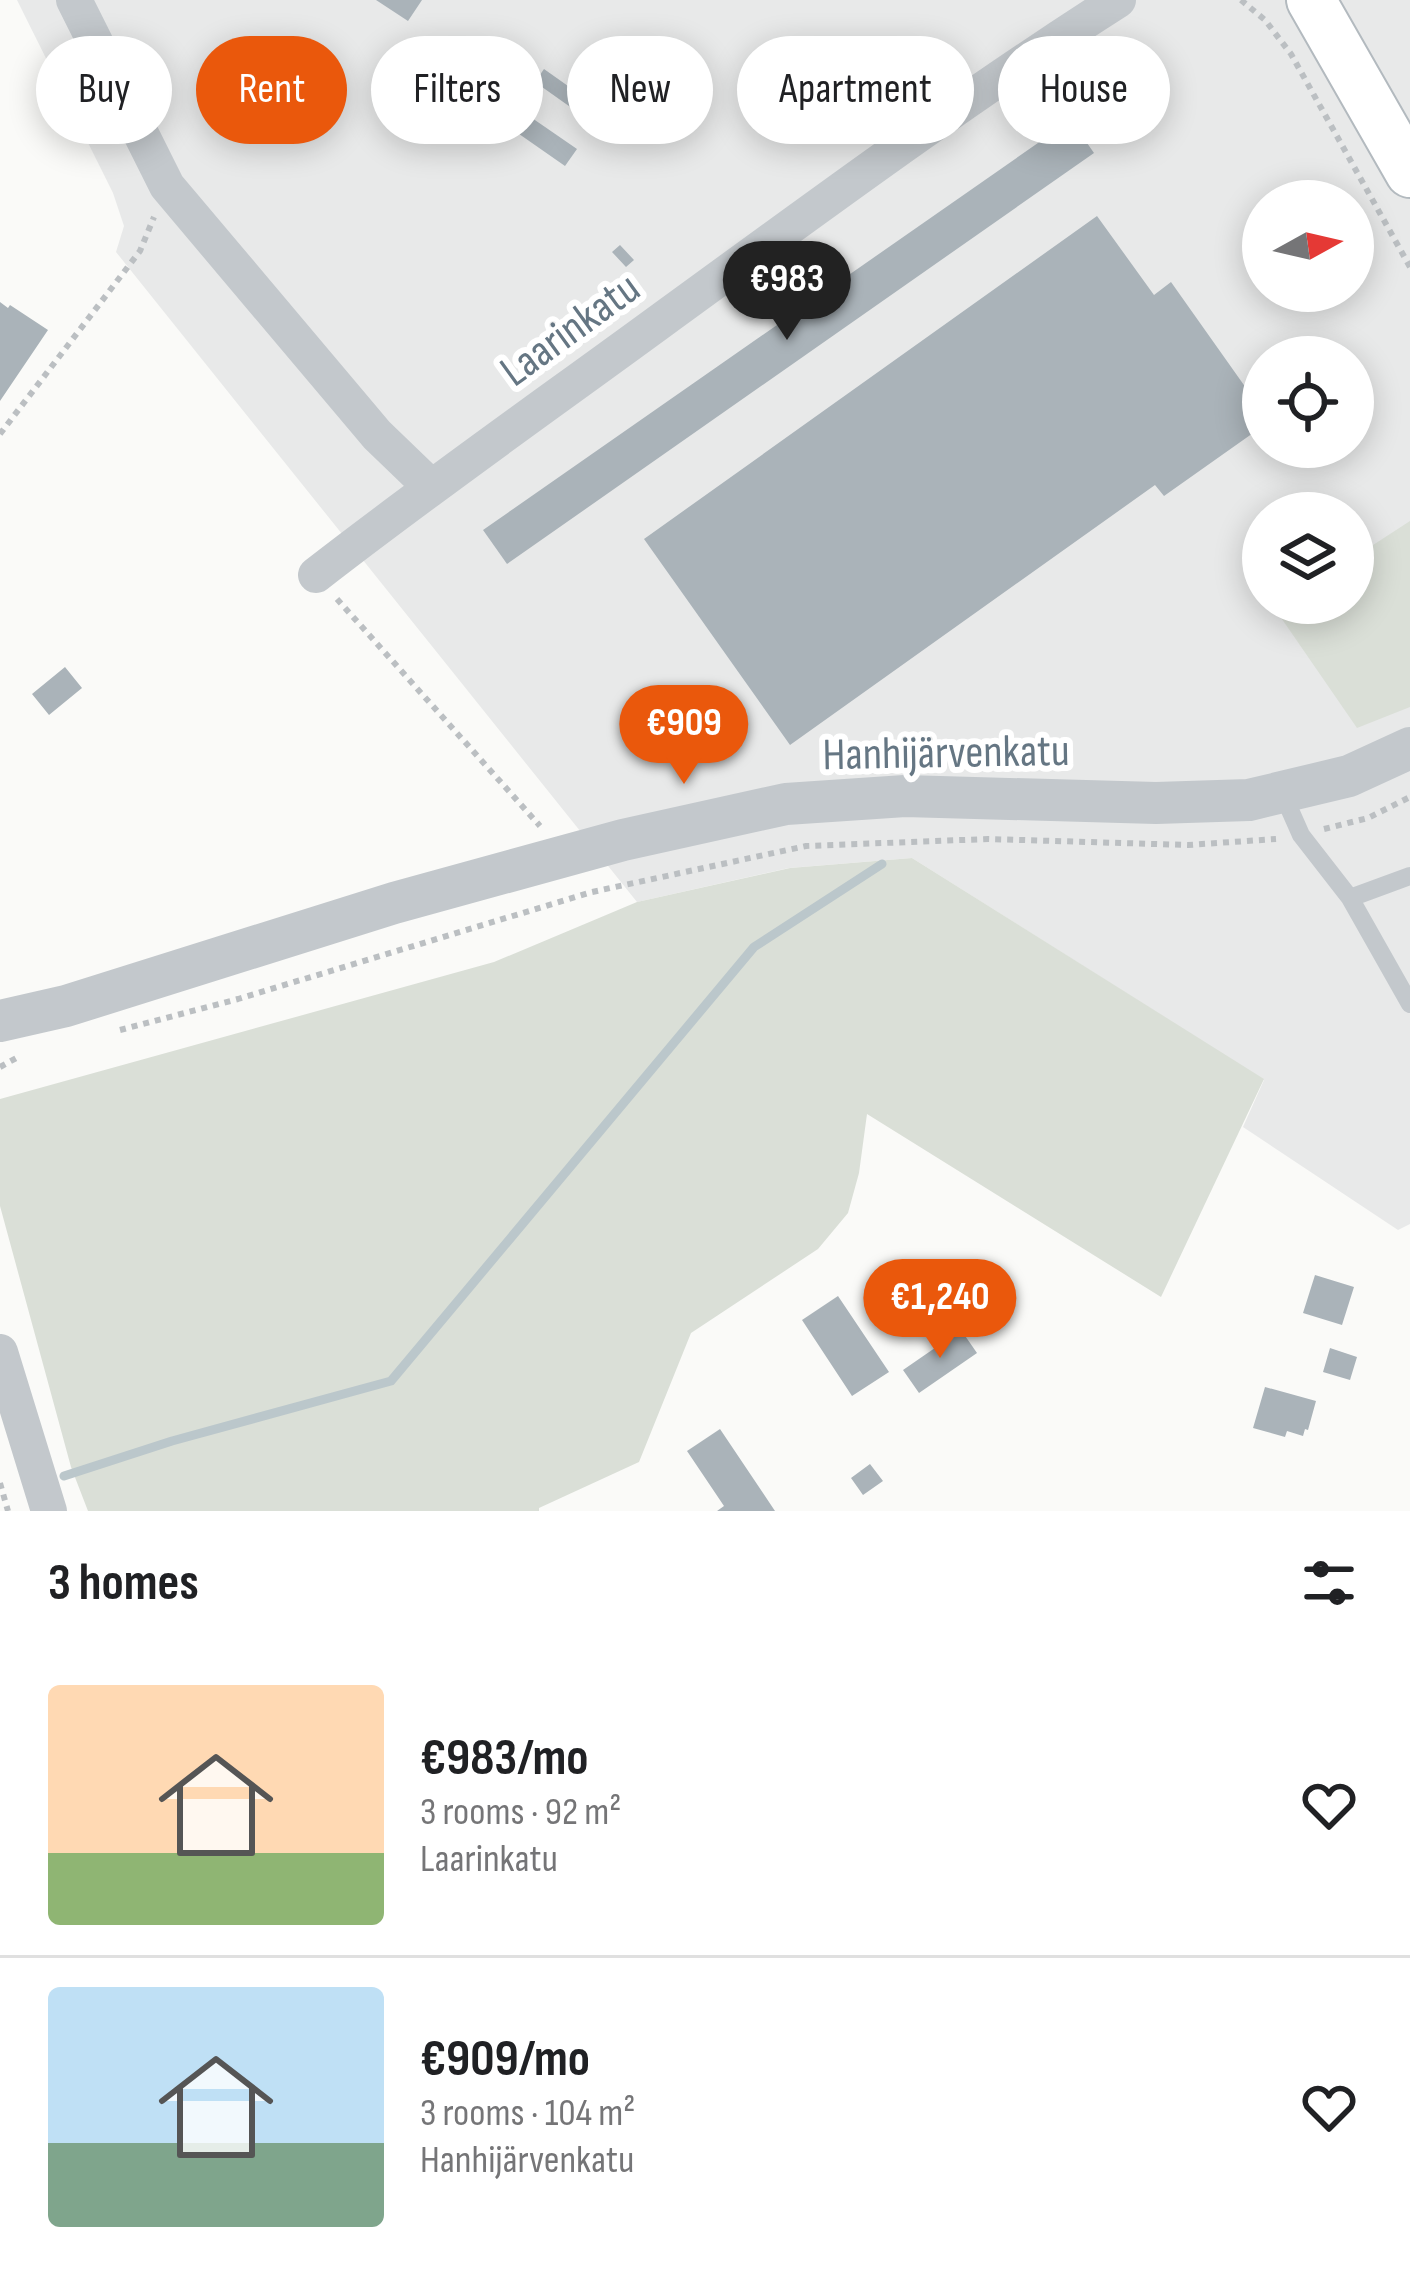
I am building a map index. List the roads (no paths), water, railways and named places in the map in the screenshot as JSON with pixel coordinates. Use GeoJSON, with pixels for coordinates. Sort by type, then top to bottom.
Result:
{"type":"FeatureCollection","features":[{"type":"Feature","properties":{"kind":"main road"},"geometry":{"type":"LineString","coordinates":[[1311,0],[1410,173]]}},
{"type":"Feature","properties":{"kind":"street"},"geometry":{"type":"LineString","coordinates":[[74,0],[167,186],[377,435],[431,487]]}},
{"type":"Feature","properties":{"kind":"street","name":"Laarinkatu"},"geometry":{"type":"LineString","coordinates":[[316,575],[984,88],[1118,0]]}},
{"type":"Feature","properties":{"kind":"street","name":"Hanhijärvenkatu"},"geometry":{"type":"LineString","coordinates":[[0,1021],[66,1006],[394,903],[623,840],[786,804],[905,796],[1156,803],[1249,800],[1349,776],[1410,748]]}},
{"type":"Feature","properties":{"kind":"street"},"geometry":{"type":"LineString","coordinates":[[0,1352],[49,1511]]}},
{"type":"Feature","properties":{"kind":"lane"},"geometry":{"type":"LineString","coordinates":[[1282,792],[1301,835],[1350,898],[1410,1004]]}},
{"type":"Feature","properties":{"kind":"lane"},"geometry":{"type":"LineString","coordinates":[[1350,898],[1410,876]]}},
{"type":"Feature","properties":{"kind":"waterway"},"geometry":{"type":"LineString","coordinates":[[64,1476],[391,1381],[754,947],[882,864]]}}]}
